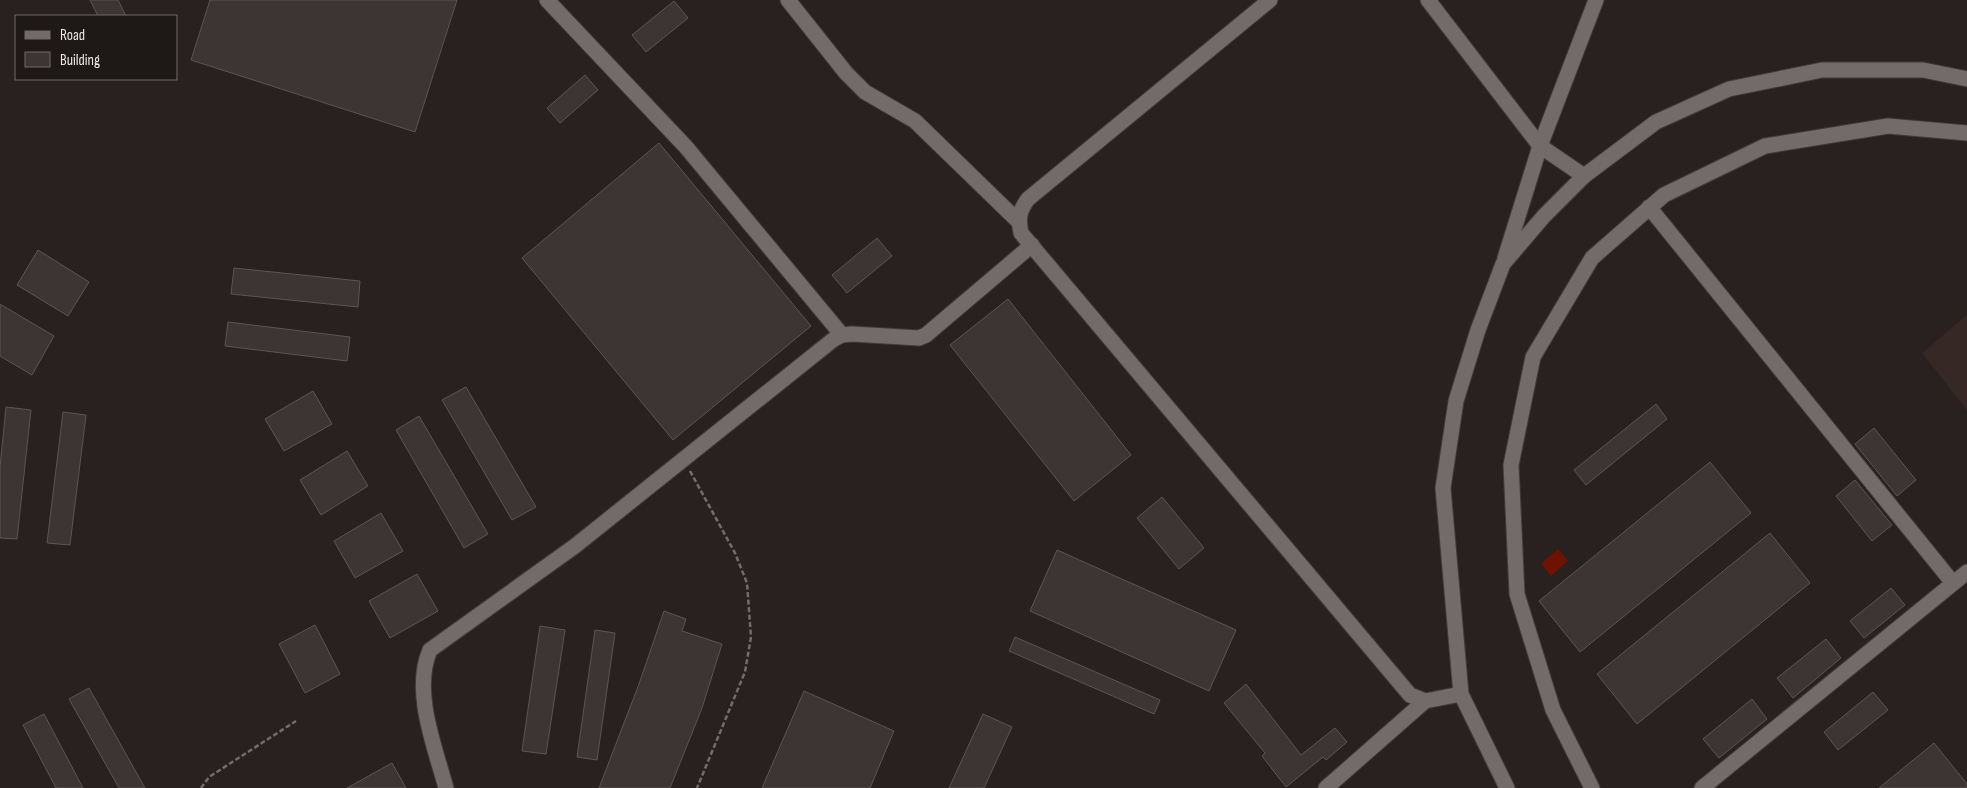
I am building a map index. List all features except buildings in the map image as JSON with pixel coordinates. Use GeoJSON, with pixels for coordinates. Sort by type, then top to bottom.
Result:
{"type":"FeatureCollection","features":[{"type":"Feature","properties":{"kind":"street"},"geometry":{"type":"LineString","coordinates":[[547,0],[686,147],[842,335]]}},
{"type":"Feature","properties":{"kind":"street"},"geometry":{"type":"LineString","coordinates":[[788,0],[846,73],[865,92],[919,125],[1018,221]]}},
{"type":"Feature","properties":{"kind":"street"},"geometry":{"type":"LineString","coordinates":[[1270,0],[1028,199],[1021,209],[1018,221],[1021,233],[1410,695],[1425,701]]}},
{"type":"Feature","properties":{"kind":"street"},"geometry":{"type":"LineString","coordinates":[[1428,0],[1540,146],[1584,176]]}},
{"type":"Feature","properties":{"kind":"street"},"geometry":{"type":"LineString","coordinates":[[1507,788],[1461,694],[1443,488],[1456,401],[1478,330],[1502,264],[1540,146],[1596,0]]}},
{"type":"Feature","properties":{"kind":"street"},"geometry":{"type":"LineString","coordinates":[[1502,264],[1544,216],[1584,176],[1656,122],[1729,89],[1822,70],[1924,70],[1967,79]]}},
{"type":"Feature","properties":{"kind":"street"},"geometry":{"type":"LineString","coordinates":[[1592,788],[1553,710],[1517,594],[1511,465],[1532,357],[1592,258],[1664,195],[1765,146],[1888,126],[1967,133]]}},
{"type":"Feature","properties":{"kind":"street"},"geometry":{"type":"LineString","coordinates":[[1649,208],[1952,583]]}},
{"type":"Feature","properties":{"kind":"street"},"geometry":{"type":"LineString","coordinates":[[446,788],[430,728],[422,680],[424,664],[430,650],[575,546],[842,335],[919,338],[926,335],[1032,245]]}},
{"type":"Feature","properties":{"kind":"street"},"geometry":{"type":"LineString","coordinates":[[1702,788],[1967,572]]}},
{"type":"Feature","properties":{"kind":"street"},"geometry":{"type":"LineString","coordinates":[[1326,788],[1425,701],[1461,694]]}},
{"type":"Feature","properties":{"kind":"path"},"geometry":{"type":"LineString","coordinates":[[684,460],[735,552],[747,583],[751,637],[745,672],[697,788]]}},
{"type":"Feature","properties":{"kind":"path"},"geometry":{"type":"LineString","coordinates":[[201,788],[209,777],[296,721]]}},
{"type":"Feature","properties":{"kind":"shaded area"},"geometry":{"type":"Polygon","coordinates":[[[1967,315],[1967,410],[1922,353],[1967,315]]]}},
{"type":"Feature","properties":{"kind":"shaded area"},"geometry":{"type":"Polygon","coordinates":[[[1558,549],[1568,561],[1551,576],[1541,564],[1558,549]]]}}]}
